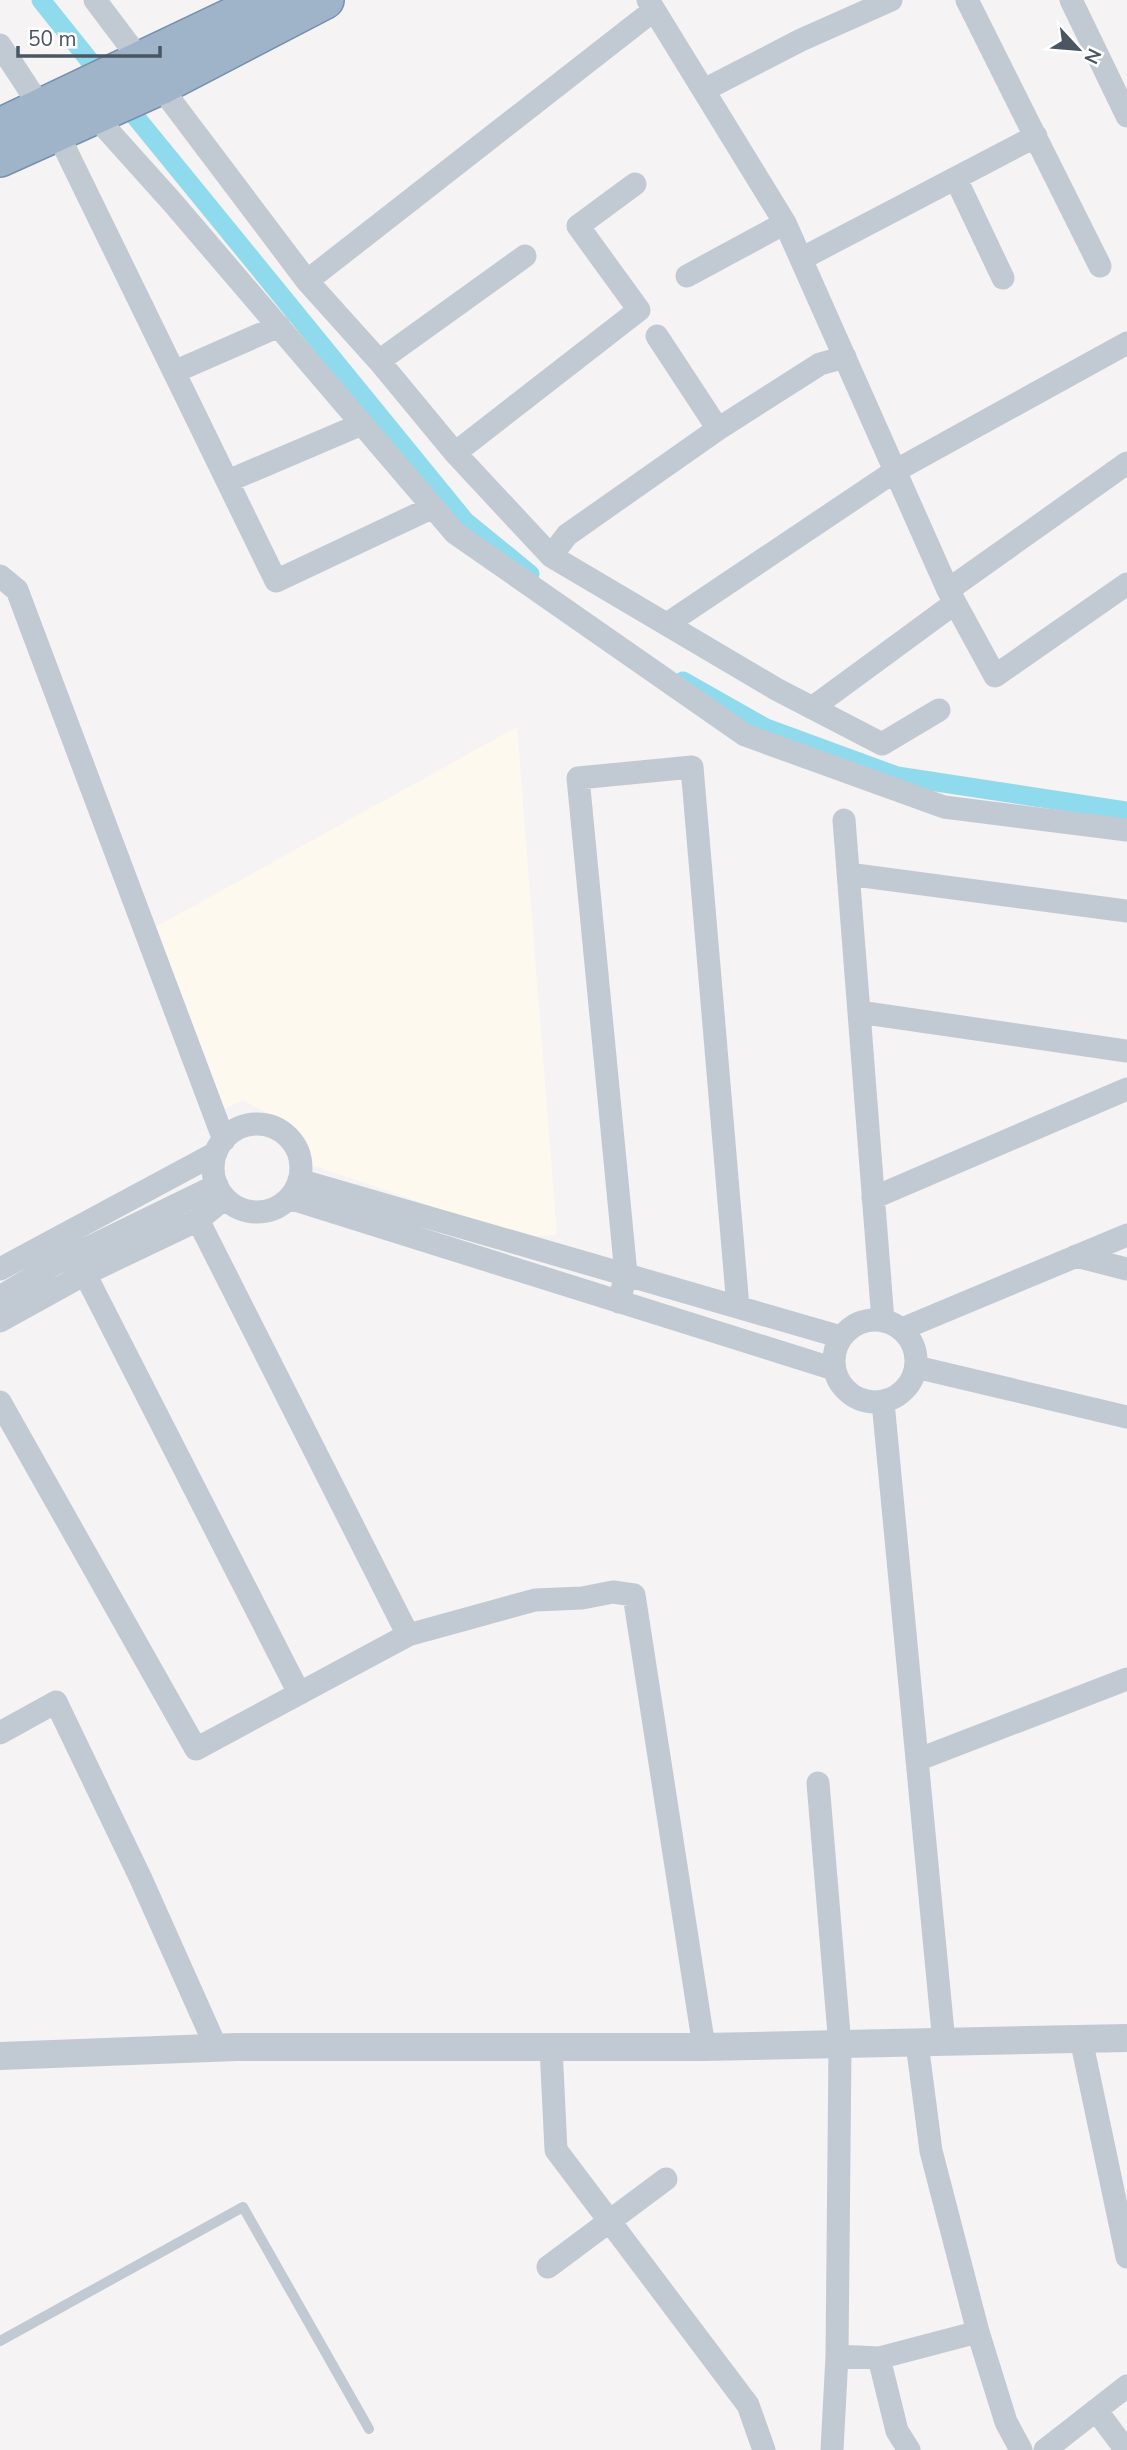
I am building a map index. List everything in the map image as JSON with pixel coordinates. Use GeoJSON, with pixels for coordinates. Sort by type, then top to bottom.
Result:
{"type":"FeatureCollection","features":[{"type":"Feature","properties":{"kind":"highway"},"geometry":{"type":"LineString","coordinates":[[0,127],[94,115],[151,72],[267,0]]}},
{"type":"Feature","properties":{"kind":"highway"},"geometry":{"type":"LineString","coordinates":[[0,158],[49,119],[151,72],[325,0]]}},
{"type":"Feature","properties":{"kind":"street"},"geometry":{"type":"LineString","coordinates":[[95,0],[307,281],[379,361],[455,453],[551,556],[812,708],[883,744],[939,710]]}},
{"type":"Feature","properties":{"kind":"street"},"geometry":{"type":"LineString","coordinates":[[704,90],[802,40],[891,0]]}},
{"type":"Feature","properties":{"kind":"street"},"geometry":{"type":"LineString","coordinates":[[967,0],[1100,266]]}},
{"type":"Feature","properties":{"kind":"street"},"geometry":{"type":"LineString","coordinates":[[1071,0],[1127,116]]}},
{"type":"Feature","properties":{"kind":"street"},"geometry":{"type":"LineString","coordinates":[[307,281],[651,5],[785,223],[952,597],[995,676],[1127,584]]}},
{"type":"Feature","properties":{"kind":"street"},"geometry":{"type":"LineString","coordinates":[[0,45],[49,119],[276,581],[433,507]]}},
{"type":"Feature","properties":{"kind":"street"},"geometry":{"type":"LineString","coordinates":[[94,115],[455,533],[745,735],[944,807],[1127,830]]}},
{"type":"Feature","properties":{"kind":"street"},"geometry":{"type":"LineString","coordinates":[[801,259],[1036,136]]}},
{"type":"Feature","properties":{"kind":"street"},"geometry":{"type":"LineString","coordinates":[[956,179],[1003,278]]}},
{"type":"Feature","properties":{"kind":"street"},"geometry":{"type":"LineString","coordinates":[[455,453],[639,310],[579,226],[635,184]]}},
{"type":"Feature","properties":{"kind":"street"},"geometry":{"type":"LineString","coordinates":[[687,276],[785,223]]}},
{"type":"Feature","properties":{"kind":"street"},"geometry":{"type":"LineString","coordinates":[[379,361],[525,256]]}},
{"type":"Feature","properties":{"kind":"street"},"geometry":{"type":"LineString","coordinates":[[174,372],[279,326]]}},
{"type":"Feature","properties":{"kind":"street"},"geometry":{"type":"LineString","coordinates":[[657,336],[718,429]]}},
{"type":"Feature","properties":{"kind":"street"},"geometry":{"type":"LineString","coordinates":[[667,625],[895,471],[1127,343]]}},
{"type":"Feature","properties":{"kind":"street"},"geometry":{"type":"LineString","coordinates":[[551,556],[567,535],[718,429],[820,364],[845,357]]}},
{"type":"Feature","properties":{"kind":"street"},"geometry":{"type":"LineString","coordinates":[[228,481],[362,424]]}},
{"type":"Feature","properties":{"kind":"street"},"geometry":{"type":"LineString","coordinates":[[812,708],[1127,463]]}},
{"type":"Feature","properties":{"kind":"street"},"geometry":{"type":"LineString","coordinates":[[0,576],[17,590],[220,1147],[214,1164],[221,1191],[249,1211],[277,1207],[294,1189],[301,1161],[297,1149],[278,1129],[264,1124],[249,1125],[220,1147],[50,1255],[0,1297]]}},
{"type":"Feature","properties":{"kind":"street"},"geometry":{"type":"LineString","coordinates":[[619,1302],[626,1274],[578,778],[692,767],[738,1307]]}},
{"type":"Feature","properties":{"kind":"street"},"geometry":{"type":"LineString","coordinates":[[844,820],[873,1198],[892,1325],[916,1353],[916,1367],[905,1390],[883,1402],[870,1403],[846,1392],[834,1369],[835,1347],[841,1337],[863,1321],[892,1325],[1127,1235]]}},
{"type":"Feature","properties":{"kind":"street"},"geometry":{"type":"LineString","coordinates":[[848,874],[1127,911]]}},
{"type":"Feature","properties":{"kind":"street"},"geometry":{"type":"LineString","coordinates":[[859,1012],[1127,1051]]}},
{"type":"Feature","properties":{"kind":"street"},"geometry":{"type":"LineString","coordinates":[[873,1198],[1127,1089]]}},
{"type":"Feature","properties":{"kind":"street"},"geometry":{"type":"LineString","coordinates":[[294,1189],[447,1223],[841,1337]]}},
{"type":"Feature","properties":{"kind":"street"},"geometry":{"type":"LineString","coordinates":[[294,1189],[440,1246],[834,1369]]}},
{"type":"Feature","properties":{"kind":"street"},"geometry":{"type":"LineString","coordinates":[[0,1321],[85,1274],[198,1220],[221,1191]]}},
{"type":"Feature","properties":{"kind":"street"},"geometry":{"type":"LineString","coordinates":[[0,1269],[50,1255],[221,1191]]}},
{"type":"Feature","properties":{"kind":"street"},"geometry":{"type":"LineString","coordinates":[[198,1220],[408,1635]]}},
{"type":"Feature","properties":{"kind":"street"},"geometry":{"type":"LineString","coordinates":[[440,1246],[447,1223]]}},
{"type":"Feature","properties":{"kind":"street"},"geometry":{"type":"LineString","coordinates":[[538,1276],[546,1251]]}},
{"type":"Feature","properties":{"kind":"street"},"geometry":{"type":"LineString","coordinates":[[1076,1256],[1127,1269]]}},
{"type":"Feature","properties":{"kind":"street"},"geometry":{"type":"LineString","coordinates":[[85,1274],[299,1693]]}},
{"type":"Feature","properties":{"kind":"street"},"geometry":{"type":"LineString","coordinates":[[782,1353],[790,1322]]}},
{"type":"Feature","properties":{"kind":"street"},"geometry":{"type":"LineString","coordinates":[[916,1367],[1127,1417]]}},
{"type":"Feature","properties":{"kind":"street"},"geometry":{"type":"LineString","coordinates":[[0,1402],[196,1749],[408,1635],[535,1600],[582,1598],[613,1592],[634,1595],[704,2047]]}},
{"type":"Feature","properties":{"kind":"street"},"geometry":{"type":"LineString","coordinates":[[883,1402],[917,1760],[930,2043],[931,2151],[978,2332],[1006,2422],[1021,2450]]}},
{"type":"Feature","properties":{"kind":"street"},"geometry":{"type":"LineString","coordinates":[[917,1760],[1127,1679]]}},
{"type":"Feature","properties":{"kind":"street"},"geometry":{"type":"LineString","coordinates":[[0,1733],[56,1702],[141,1879],[216,2047]]}},
{"type":"Feature","properties":{"kind":"street"},"geometry":{"type":"LineString","coordinates":[[818,1783],[840,2046],[837,2356],[832,2450]]}},
{"type":"Feature","properties":{"kind":"street"},"geometry":{"type":"LineString","coordinates":[[0,2056],[216,2047],[840,2046],[1127,2038]]}},
{"type":"Feature","properties":{"kind":"street"},"geometry":{"type":"LineString","coordinates":[[1081,2039],[1127,2256]]}},
{"type":"Feature","properties":{"kind":"street"},"geometry":{"type":"LineString","coordinates":[[551,2048],[556,2150],[748,2405],[764,2450]]}},
{"type":"Feature","properties":{"kind":"street"},"geometry":{"type":"LineString","coordinates":[[548,2267],[666,2179]]}},
{"type":"Feature","properties":{"kind":"street"},"geometry":{"type":"LineString","coordinates":[[837,2356],[879,2358],[978,2332]]}},
{"type":"Feature","properties":{"kind":"street"},"geometry":{"type":"LineString","coordinates":[[879,2358],[897,2431],[909,2450]]}},
{"type":"Feature","properties":{"kind":"street"},"geometry":{"type":"LineString","coordinates":[[1045,2450],[1127,2386]]}},
{"type":"Feature","properties":{"kind":"street"},"geometry":{"type":"LineString","coordinates":[[1096,2410],[1126,2450]]}},
{"type":"Feature","properties":{"kind":"lane"},"geometry":{"type":"LineString","coordinates":[[0,2341],[243,2207],[369,2429]]}},
{"type":"Feature","properties":{"kind":"shaded area"},"geometry":{"type":"Polygon","coordinates":[[[517,727],[557,1235],[521,1237],[301,1161],[297,1149],[274,1117],[243,1100],[211,1115],[141,935],[517,727]]]}},
{"type":"Feature","properties":{"kind":"waterway"},"geometry":{"type":"LineString","coordinates":[[41,0],[97,70]]}},
{"type":"Feature","properties":{"kind":"waterway"},"geometry":{"type":"LineString","coordinates":[[130,110],[465,521],[530,574]]}},
{"type":"Feature","properties":{"kind":"waterway"},"geometry":{"type":"LineString","coordinates":[[683,681],[766,728],[897,776],[1127,811]]}}]}
